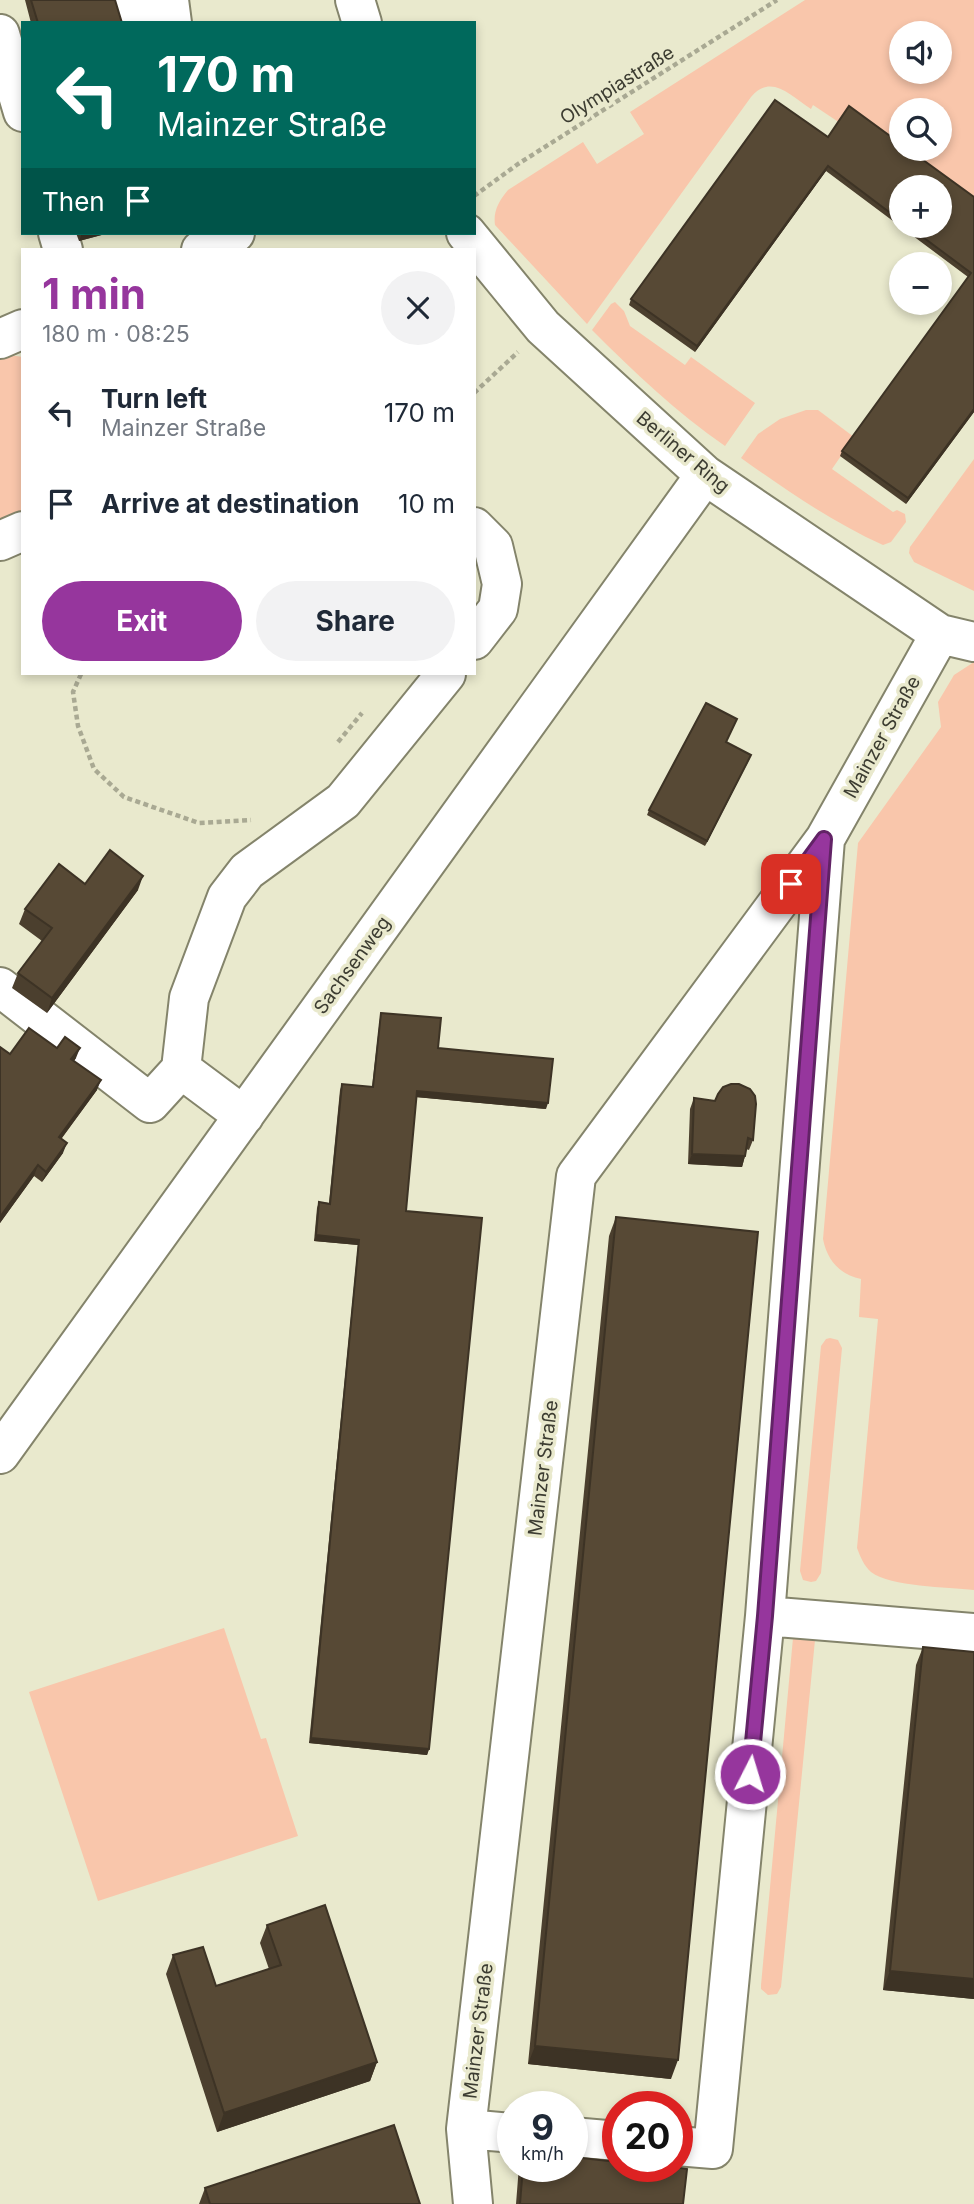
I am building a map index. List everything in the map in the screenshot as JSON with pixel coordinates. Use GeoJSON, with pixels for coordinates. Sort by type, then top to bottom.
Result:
{"type":"FeatureCollection","features":[{"type":"Feature","properties":{"kind":"lane"},"geometry":{"type":"LineString","coordinates":[[132,0],[137,21]]}},
{"type":"Feature","properties":{"kind":"lane"},"geometry":{"type":"LineString","coordinates":[[169,0],[172,21]]}},
{"type":"Feature","properties":{"kind":"lane"},"geometry":{"type":"LineString","coordinates":[[355,0],[361,21]]}},
{"type":"Feature","properties":{"kind":"lane"},"geometry":{"type":"LineString","coordinates":[[0,34],[21,106]]}},
{"type":"Feature","properties":{"kind":"lane","name":"Berliner Ring"},"geometry":{"type":"LineString","coordinates":[[468,235],[543,327],[705,475],[957,638]]}},
{"type":"Feature","properties":{"kind":"lane"},"geometry":{"type":"LineString","coordinates":[[0,339],[21,330]]}},
{"type":"Feature","properties":{"kind":"lane","name":"Sachsenweg"},"geometry":{"type":"LineString","coordinates":[[0,1454],[705,475]]}},
{"type":"Feature","properties":{"kind":"lane"},"geometry":{"type":"LineString","coordinates":[[476,529],[493,546],[502,584],[498,609],[476,637]]}},
{"type":"Feature","properties":{"kind":"lane"},"geometry":{"type":"LineString","coordinates":[[0,541],[21,532]]}},
{"type":"Feature","properties":{"kind":"lane","name":"Mainzer Straße"},"geometry":{"type":"LineString","coordinates":[[473,2204],[466,2129],[576,1176],[824,839],[957,638]]}},
{"type":"Feature","properties":{"kind":"lane"},"geometry":{"type":"LineString","coordinates":[[2,992],[150,1103],[181,1069],[189,998],[227,897],[247,871],[344,801],[445,675]]}},
{"type":"Feature","properties":{"kind":"lane","name":"Mainzer Straße"},"geometry":{"type":"LineString","coordinates":[[693,2147],[713,2149],[765,1616],[824,839]]}},
{"type":"Feature","properties":{"kind":"lane"},"geometry":{"type":"LineString","coordinates":[[181,1069],[244,1116]]}},
{"type":"Feature","properties":{"kind":"lane"},"geometry":{"type":"LineString","coordinates":[[765,1616],[974,1633]]}},
{"type":"Feature","properties":{"kind":"lane"},"geometry":{"type":"LineString","coordinates":[[466,2129],[497,2132]]}},
{"type":"Feature","properties":{"kind":"path","name":"Olympiastraße"},"geometry":{"type":"LineString","coordinates":[[476,195],[519,164],[777,0]]}},
{"type":"Feature","properties":{"kind":"path"},"geometry":{"type":"LineString","coordinates":[[476,391],[543,327]]}},
{"type":"Feature","properties":{"kind":"path"},"geometry":{"type":"LineString","coordinates":[[81,675],[73,692],[78,726],[94,769],[124,797],[199,823],[251,820],[262,815]]}},
{"type":"Feature","properties":{"kind":"path"},"geometry":{"type":"LineString","coordinates":[[337,743],[363,712]]}},
{"type":"Feature","properties":{"kind":"shaded area"},"geometry":{"type":"Polygon","coordinates":[[[805,0],[974,0],[974,204],[952,191],[952,175],[926,175],[903,161],[952,161],[952,98],[889,98],[889,153],[813,105],[811,109],[781,89],[766,87],[751,97],[587,324],[495,225],[496,211],[508,190],[583,142],[597,164],[644,134],[630,112],[805,0]]]}},
{"type":"Feature","properties":{"kind":"shaded area"},"geometry":{"type":"Polygon","coordinates":[[[615,302],[624,311],[630,326],[685,365],[691,357],[755,403],[725,446],[656,391],[592,330],[615,302]]]}},
{"type":"Feature","properties":{"kind":"shaded area"},"geometry":{"type":"Polygon","coordinates":[[[9,355],[21,357],[21,514],[0,523],[0,360],[9,355]]]}},
{"type":"Feature","properties":{"kind":"shaded area"},"geometry":{"type":"Polygon","coordinates":[[[806,410],[818,410],[854,437],[832,469],[893,512],[897,510],[905,514],[906,522],[891,542],[883,545],[828,516],[741,458],[758,434],[780,419],[806,410]]]}},
{"type":"Feature","properties":{"kind":"shaded area"},"geometry":{"type":"Polygon","coordinates":[[[974,459],[974,591],[914,562],[909,553],[910,547],[974,459]]]}},
{"type":"Feature","properties":{"kind":"shaded area"},"geometry":{"type":"Polygon","coordinates":[[[974,662],[974,1590],[892,1581],[871,1572],[859,1554],[857,1548],[878,1319],[859,1317],[861,1279],[847,1274],[831,1260],[823,1239],[858,843],[941,727],[938,702],[954,675],[974,662]]]}},
{"type":"Feature","properties":{"kind":"shaded area"},"geometry":{"type":"Polygon","coordinates":[[[830,1338],[838,1340],[842,1348],[821,1573],[816,1581],[811,1582],[803,1580],[800,1571],[821,1346],[830,1338]]]}},
{"type":"Feature","properties":{"kind":"shaded area"},"geometry":{"type":"Polygon","coordinates":[[[224,1628],[261,1739],[266,1738],[298,1836],[98,1901],[29,1692],[224,1628]]]}},
{"type":"Feature","properties":{"kind":"shaded area"},"geometry":{"type":"Polygon","coordinates":[[[813,1635],[815,1640],[781,1987],[777,1994],[768,1995],[761,1989],[761,1985],[793,1638],[813,1635]]]}},
{"type":"Feature","properties":{"kind":"building"},"geometry":{"type":"Polygon","coordinates":[[[31,0],[115,0],[121,21],[37,21],[31,0]]]}},
{"type":"Feature","properties":{"kind":"building"},"geometry":{"type":"Polygon","coordinates":[[[775,100],[828,137],[849,106],[889,135],[889,161],[924,161],[944,175],[889,175],[889,212],[828,166],[697,346],[631,299],[775,100]]]}},
{"type":"Feature","properties":{"kind":"building"},"geometry":{"type":"Polygon","coordinates":[[[952,181],[974,197],[974,409],[908,498],[842,451],[941,315],[952,315],[952,299],[971,273],[952,259],[952,252],[943,252],[924,238],[952,238],[952,181]]]}},
{"type":"Feature","properties":{"kind":"building"},"geometry":{"type":"Polygon","coordinates":[[[706,703],[737,719],[726,742],[751,755],[707,841],[649,810],[706,703]]]}},
{"type":"Feature","properties":{"kind":"building"},"geometry":{"type":"Polygon","coordinates":[[[110,850],[143,876],[52,998],[18,973],[52,928],[25,909],[59,864],[85,884],[110,850]]]}},
{"type":"Feature","properties":{"kind":"building"},"geometry":{"type":"Polygon","coordinates":[[[381,1013],[441,1018],[438,1048],[553,1059],[548,1103],[417,1091],[406,1211],[482,1218],[429,1749],[311,1738],[359,1240],[316,1235],[319,1202],[330,1204],[342,1084],[373,1087],[381,1013]]]}},
{"type":"Feature","properties":{"kind":"building"},"geometry":{"type":"Polygon","coordinates":[[[29,1028],[57,1048],[65,1037],[80,1048],[71,1059],[101,1080],[59,1137],[67,1143],[46,1172],[38,1165],[0,1217],[0,1047],[10,1054],[29,1028]]]}},
{"type":"Feature","properties":{"kind":"building"},"geometry":{"type":"Polygon","coordinates":[[[731,1084],[750,1089],[755,1096],[753,1140],[748,1138],[745,1156],[692,1154],[694,1098],[715,1101],[723,1087],[731,1084]]]}},
{"type":"Feature","properties":{"kind":"building"},"geometry":{"type":"Polygon","coordinates":[[[616,1217],[758,1232],[678,2060],[535,2046],[616,1217]]]}},
{"type":"Feature","properties":{"kind":"building"},"geometry":{"type":"Polygon","coordinates":[[[923,1647],[974,1652],[974,1979],[890,1971],[923,1647]]]}},
{"type":"Feature","properties":{"kind":"building"},"geometry":{"type":"Polygon","coordinates":[[[325,1905],[377,2062],[224,2113],[173,1955],[203,1947],[216,1986],[281,1965],[267,1925],[325,1905]]]}},
{"type":"Feature","properties":{"kind":"building"},"geometry":{"type":"Polygon","coordinates":[[[394,2125],[420,2204],[210,2204],[205,2188],[394,2125]]]}},
{"type":"Feature","properties":{"kind":"building"},"geometry":{"type":"Polygon","coordinates":[[[588,2159],[602,2160],[602,2182],[686,2182],[683,2204],[520,2204],[522,2182],[588,2182],[588,2159]]]}},
{"type":"Feature","properties":{"kind":"route"},"geometry":{"type":"LineString","coordinates":[[750,1774],[765,1616],[824,839],[791,884]]}}]}
